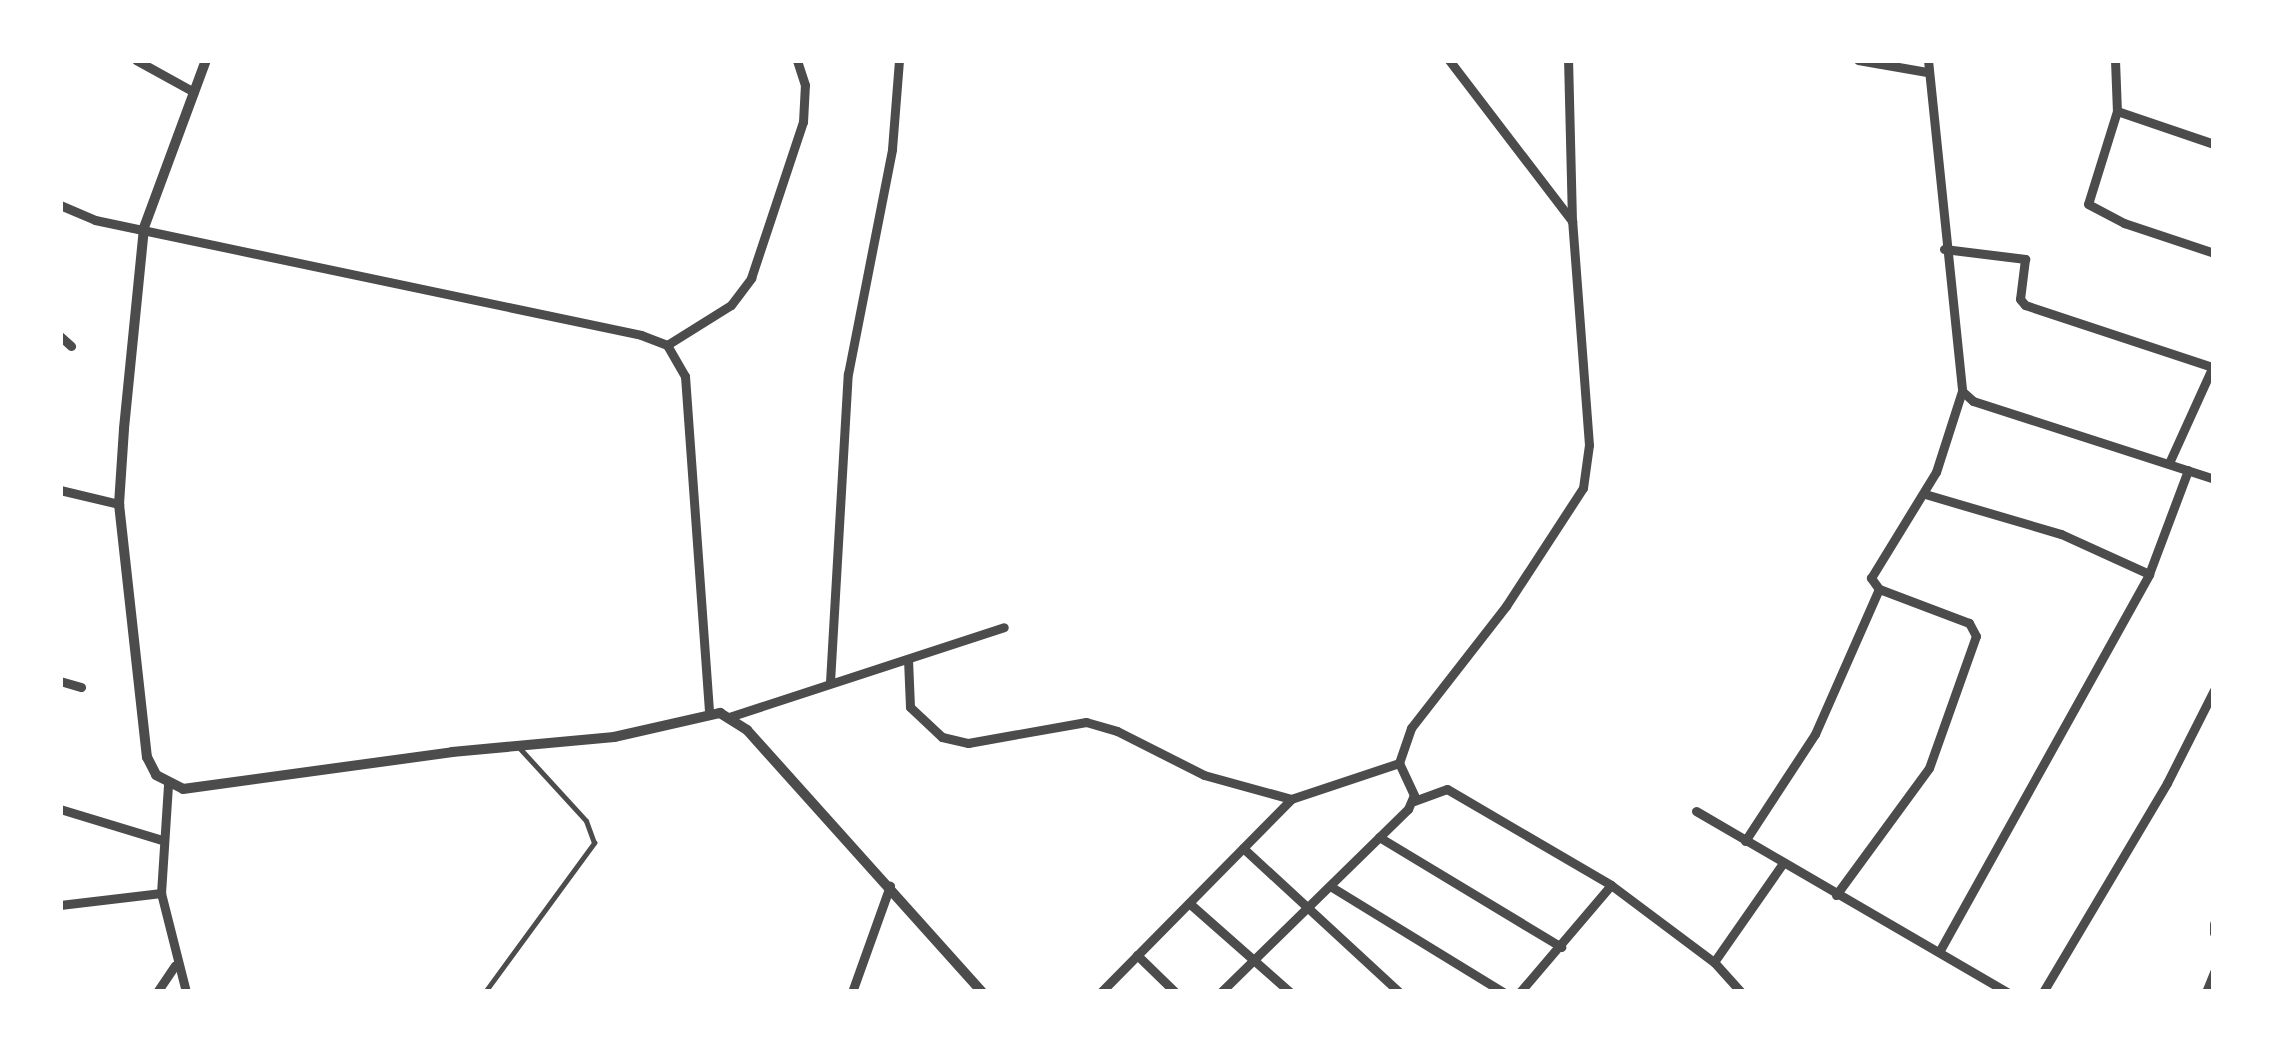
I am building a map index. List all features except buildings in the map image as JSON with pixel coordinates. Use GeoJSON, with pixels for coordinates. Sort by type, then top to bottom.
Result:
{"type":"FeatureCollection","features":[{"type":"Feature","properties":{"kind":"street"},"geometry":{"type":"LineString","coordinates":[[136,60],[194,92]]}},
{"type":"Feature","properties":{"kind":"street"},"geometry":{"type":"LineString","coordinates":[[206,60],[144,228],[119,504],[148,758],[168,785],[183,789],[516,745],[614,737],[709,713],[729,717],[1004,627]]}},
{"type":"Feature","properties":{"kind":"street"},"geometry":{"type":"LineString","coordinates":[[667,346],[731,305],[751,278],[803,122],[805,85],[797,60]]}},
{"type":"Feature","properties":{"kind":"street"},"geometry":{"type":"LineString","coordinates":[[830,682],[848,374],[892,148],[899,60]]}},
{"type":"Feature","properties":{"kind":"street"},"geometry":{"type":"LineString","coordinates":[[1449,60],[1572,221]]}},
{"type":"Feature","properties":{"kind":"street"},"geometry":{"type":"LineString","coordinates":[[1414,801],[1399,763],[1412,728],[1506,606],[1583,488],[1589,445],[1572,221],[1568,60]]}},
{"type":"Feature","properties":{"kind":"street"},"geometry":{"type":"LineString","coordinates":[[1836,895],[1929,768],[1976,636],[1970,623],[1879,589],[1871,578],[1925,494],[1962,392],[1928,66],[1858,60]]}},
{"type":"Feature","properties":{"kind":"street"},"geometry":{"type":"LineString","coordinates":[[2114,60],[2117,111],[2088,204],[2124,223],[2214,253]]}},
{"type":"Feature","properties":{"kind":"street"},"geometry":{"type":"LineString","coordinates":[[2117,111],[2214,144]]}},
{"type":"Feature","properties":{"kind":"street"},"geometry":{"type":"LineString","coordinates":[[60,206],[95,220],[641,334],[667,346],[685,376],[709,713]]}},
{"type":"Feature","properties":{"kind":"street"},"geometry":{"type":"LineString","coordinates":[[1944,249],[2022,258],[2027,266],[2022,303],[2213,366],[2169,464]]}},
{"type":"Feature","properties":{"kind":"street"},"geometry":{"type":"LineString","coordinates":[[60,336],[71,346]]}},
{"type":"Feature","properties":{"kind":"street"},"geometry":{"type":"LineString","coordinates":[[1962,392],[1972,401],[2214,479]]}},
{"type":"Feature","properties":{"kind":"street"},"geometry":{"type":"LineString","coordinates":[[1940,952],[2149,574],[2188,470]]}},
{"type":"Feature","properties":{"kind":"street"},"geometry":{"type":"LineString","coordinates":[[60,490],[119,504]]}},
{"type":"Feature","properties":{"kind":"street"},"geometry":{"type":"LineString","coordinates":[[1925,494],[2061,534],[2149,574]]}},
{"type":"Feature","properties":{"kind":"street"},"geometry":{"type":"LineString","coordinates":[[1745,841],[1815,734],[1879,589]]}},
{"type":"Feature","properties":{"kind":"street"},"geometry":{"type":"LineString","coordinates":[[908,659],[910,707],[942,736],[968,743],[1086,722],[1117,731],[1204,775],[1292,799]]}},
{"type":"Feature","properties":{"kind":"street"},"geometry":{"type":"LineString","coordinates":[[60,681],[81,687]]}},
{"type":"Feature","properties":{"kind":"street"},"geometry":{"type":"LineString","coordinates":[[2043,992],[2168,783],[2214,690]]}},
{"type":"Feature","properties":{"kind":"street"},"geometry":{"type":"LineString","coordinates":[[729,717],[890,886],[982,992]]}},
{"type":"Feature","properties":{"kind":"street"},"geometry":{"type":"LineString","coordinates":[[1101,992],[1292,799],[1399,763]]}},
{"type":"Feature","properties":{"kind":"street"},"geometry":{"type":"LineString","coordinates":[[168,785],[161,893],[175,964],[186,992]]}},
{"type":"Feature","properties":{"kind":"street"},"geometry":{"type":"LineString","coordinates":[[1222,992],[1414,801],[1447,789],[1611,884],[1714,962],[1741,992]]}},
{"type":"Feature","properties":{"kind":"street"},"geometry":{"type":"LineString","coordinates":[[60,809],[162,840]]}},
{"type":"Feature","properties":{"kind":"street"},"geometry":{"type":"LineString","coordinates":[[1696,811],[2006,992]]}},
{"type":"Feature","properties":{"kind":"street"},"geometry":{"type":"LineString","coordinates":[[1379,837],[1561,947]]}},
{"type":"Feature","properties":{"kind":"street"},"geometry":{"type":"LineString","coordinates":[[1243,848],[1399,992]]}},
{"type":"Feature","properties":{"kind":"street"},"geometry":{"type":"LineString","coordinates":[[1714,962],[1783,863]]}},
{"type":"Feature","properties":{"kind":"street"},"geometry":{"type":"LineString","coordinates":[[1539,992],[1524,988],[1611,884]]}},
{"type":"Feature","properties":{"kind":"street"},"geometry":{"type":"LineString","coordinates":[[852,992],[890,886]]}},
{"type":"Feature","properties":{"kind":"street"},"geometry":{"type":"LineString","coordinates":[[1330,886],[1503,992]]}},
{"type":"Feature","properties":{"kind":"street"},"geometry":{"type":"LineString","coordinates":[[60,904],[161,893]]}},
{"type":"Feature","properties":{"kind":"street"},"geometry":{"type":"LineString","coordinates":[[1189,903],[1290,992]]}},
{"type":"Feature","properties":{"kind":"street"},"geometry":{"type":"LineString","coordinates":[[2214,924],[2214,934]]}},
{"type":"Feature","properties":{"kind":"street"},"geometry":{"type":"LineString","coordinates":[[1137,955],[1175,992]]}},
{"type":"Feature","properties":{"kind":"street"},"geometry":{"type":"LineString","coordinates":[[157,992],[175,964]]}},
{"type":"Feature","properties":{"kind":"street"},"geometry":{"type":"LineString","coordinates":[[2206,992],[2214,972]]}},
{"type":"Feature","properties":{"kind":"lane"},"geometry":{"type":"LineString","coordinates":[[485,992],[594,843],[586,821],[516,745]]}}]}
